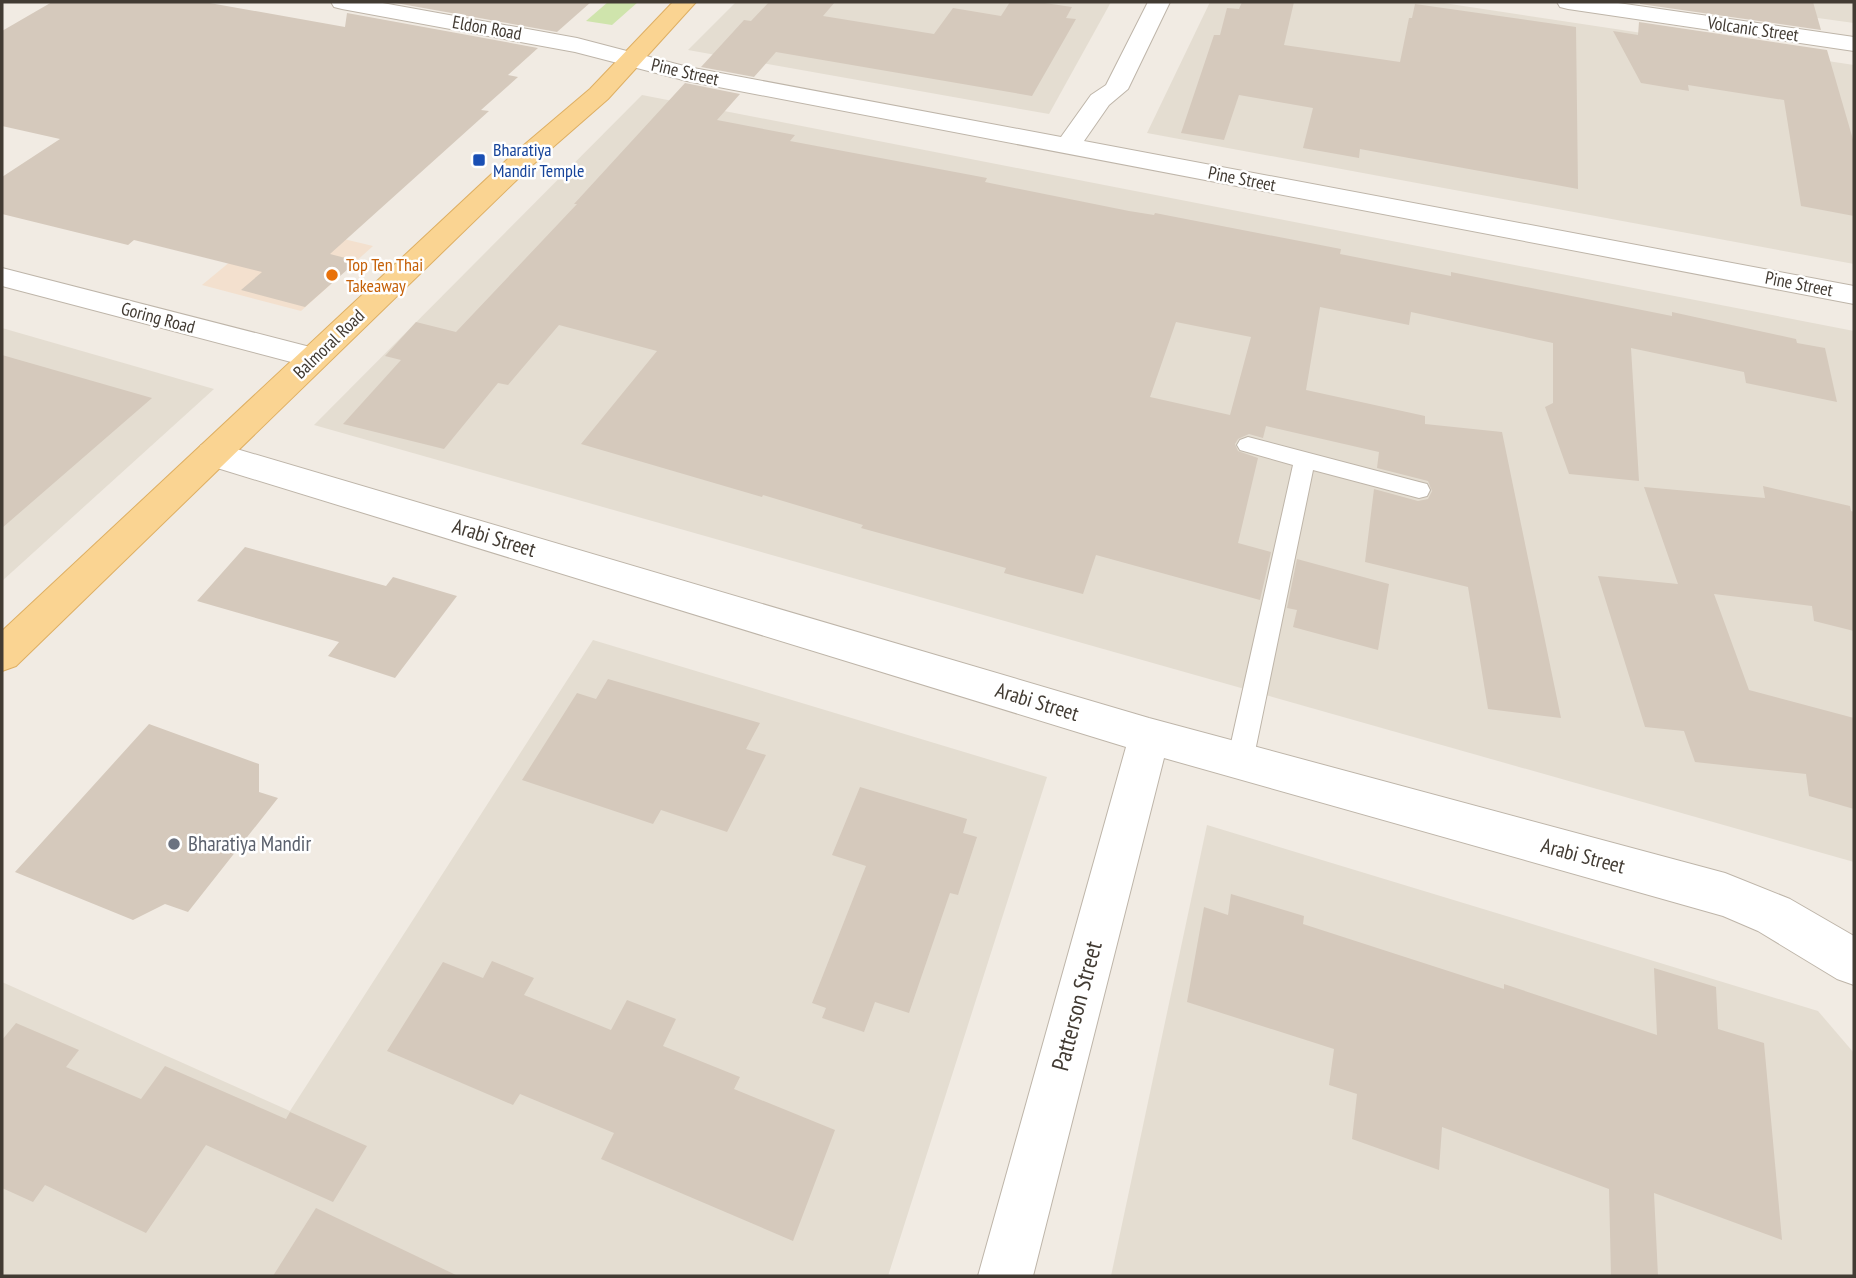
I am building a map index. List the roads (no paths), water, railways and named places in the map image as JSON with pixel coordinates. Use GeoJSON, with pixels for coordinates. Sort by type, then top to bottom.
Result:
{"type":"FeatureCollection","features":[{"type":"Feature","properties":{"kind":"main road","name":"Balmoral Road"},"geometry":{"type":"LineString","coordinates":[[2,655],[520,162],[599,94],[685,2]]}},
{"type":"Feature","properties":{"kind":"street","name":"Eldon Road"},"geometry":{"type":"LineString","coordinates":[[342,2],[391,6],[630,58]]}},
{"type":"Feature","properties":{"kind":"street"},"geometry":{"type":"LineString","coordinates":[[1068,146],[1100,100],[1116,89],[1159,2]]}},
{"type":"Feature","properties":{"kind":"street","name":"Volcanic Street"},"geometry":{"type":"LineString","coordinates":[[1568,2],[1854,44]]}},
{"type":"Feature","properties":{"kind":"street","name":"Pine Street"},"geometry":{"type":"LineString","coordinates":[[630,58],[687,74],[1068,146],[1112,133],[1854,295]]}},
{"type":"Feature","properties":{"kind":"street"},"geometry":{"type":"LineString","coordinates":[[1112,133],[1119,105],[1116,89]]}},
{"type":"Feature","properties":{"kind":"street","name":"Goring Road"},"geometry":{"type":"LineString","coordinates":[[2,277],[314,358]]}},
{"type":"Feature","properties":{"kind":"street","name":"Arabi Street"},"geometry":{"type":"LineString","coordinates":[[213,454],[1149,736],[1726,895],[1774,915],[1854,962]]}},
{"type":"Feature","properties":{"kind":"street","name":"Patterson Street"},"geometry":{"type":"LineString","coordinates":[[1005,1276],[1149,736]]}},
{"type":"Feature","properties":{"kind":"lane"},"geometry":{"type":"LineString","coordinates":[[1248,445],[1419,489]]}},
{"type":"Feature","properties":{"kind":"lane"},"geometry":{"type":"LineString","coordinates":[[1240,761],[1305,459]]}},
{"type":"Feature","properties":{"kind":"place","name":"Bharatiya Mandir Temple"},"geometry":{"type":"Point","coordinates":[479,160]}},
{"type":"Feature","properties":{"kind":"place","name":"Top Ten Thai Takeaway"},"geometry":{"type":"Point","coordinates":[332,275]}},
{"type":"Feature","properties":{"kind":"place","name":"Bharatiya Mandir"},"geometry":{"type":"Point","coordinates":[174,844]}}]}
